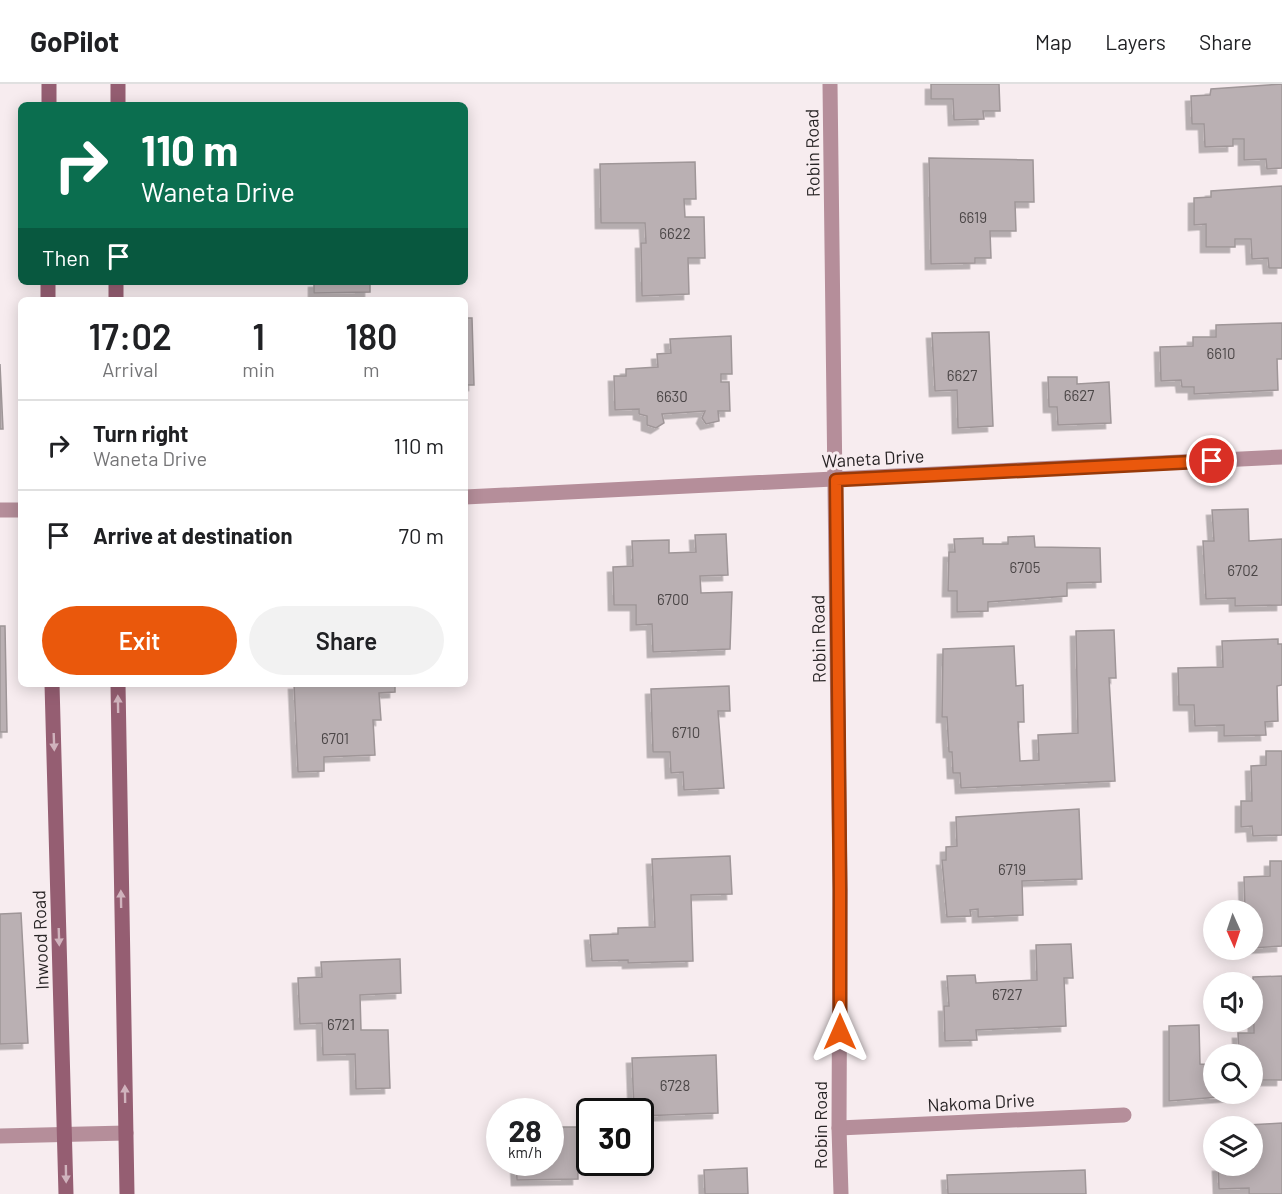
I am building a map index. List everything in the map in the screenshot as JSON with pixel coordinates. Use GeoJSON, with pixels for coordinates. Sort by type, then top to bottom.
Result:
{"type":"FeatureCollection","features":[{"type":"Feature","properties":{"kind":"main road"},"geometry":{"type":"LineString","coordinates":[[49,84],[49,102]]}},
{"type":"Feature","properties":{"kind":"main road"},"geometry":{"type":"LineString","coordinates":[[118,84],[118,102]]}},
{"type":"Feature","properties":{"kind":"main road","name":"Inwood Road"},"geometry":{"type":"LineString","coordinates":[[52,687],[66,1194]]}},
{"type":"Feature","properties":{"kind":"main road"},"geometry":{"type":"LineString","coordinates":[[118,687],[127,1194]]}},
{"type":"Feature","properties":{"kind":"street","name":"Robin Road"},"geometry":{"type":"LineString","coordinates":[[830,84],[840,889],[840,1194]]}},
{"type":"Feature","properties":{"kind":"street","name":"Waneta Drive"},"geometry":{"type":"LineString","coordinates":[[468,496],[1282,457]]}},
{"type":"Feature","properties":{"kind":"street"},"geometry":{"type":"LineString","coordinates":[[0,510],[18,510]]}},
{"type":"Feature","properties":{"kind":"street","name":"Nakoma Drive"},"geometry":{"type":"LineString","coordinates":[[839,1128],[1124,1115]]}},
{"type":"Feature","properties":{"kind":"street"},"geometry":{"type":"LineString","coordinates":[[0,1136],[126,1133]]}},
{"type":"Feature","properties":{"kind":"building"},"geometry":{"type":"Polygon","coordinates":[[[931,84],[999,84],[1000,111],[983,111],[984,119],[954,120],[953,99],[931,99],[931,84]]]}},
{"type":"Feature","properties":{"kind":"building"},"geometry":{"type":"Polygon","coordinates":[[[1282,84],[1282,168],[1267,169],[1266,159],[1244,160],[1244,139],[1233,139],[1233,146],[1205,147],[1204,124],[1192,124],[1191,96],[1210,95],[1211,89],[1282,84]]]}},
{"type":"Feature","properties":{"kind":"building"},"geometry":{"type":"Polygon","coordinates":[[[929,158],[1033,160],[1034,202],[1015,202],[1016,231],[990,231],[991,258],[975,258],[975,263],[931,264],[929,158]]]}},
{"type":"Feature","properties":{"kind":"building"},"geometry":{"type":"Polygon","coordinates":[[[695,162],[696,199],[684,199],[685,217],[704,217],[705,258],[688,258],[689,294],[642,296],[641,243],[646,243],[645,223],[601,223],[600,164],[695,162]]]}},
{"type":"Feature","properties":{"kind":"building"},"geometry":{"type":"Polygon","coordinates":[[[1282,186],[1282,268],[1269,268],[1268,258],[1252,259],[1251,239],[1235,239],[1235,247],[1206,247],[1206,224],[1194,225],[1194,198],[1211,197],[1211,191],[1282,186]]]}},
{"type":"Feature","properties":{"kind":"building"},"geometry":{"type":"Polygon","coordinates":[[[314,285],[370,285],[370,292],[314,293],[314,285]]]}},
{"type":"Feature","properties":{"kind":"building"},"geometry":{"type":"Polygon","coordinates":[[[468,318],[472,318],[474,385],[468,385],[468,318]]]}},
{"type":"Feature","properties":{"kind":"building"},"geometry":{"type":"Polygon","coordinates":[[[1282,323],[1282,359],[1277,359],[1278,390],[1194,394],[1194,387],[1182,387],[1181,380],[1161,381],[1160,347],[1193,346],[1193,337],[1216,337],[1216,325],[1282,323]]]}},
{"type":"Feature","properties":{"kind":"building"},"geometry":{"type":"Polygon","coordinates":[[[989,332],[993,426],[958,428],[957,390],[935,391],[932,333],[989,332]]]}},
{"type":"Feature","properties":{"kind":"building"},"geometry":{"type":"Polygon","coordinates":[[[731,336],[732,374],[721,374],[721,382],[729,382],[730,411],[718,411],[719,421],[706,424],[702,418],[705,411],[662,414],[664,423],[656,428],[647,425],[647,416],[639,414],[639,409],[615,410],[614,376],[626,376],[626,369],[658,367],[657,354],[671,353],[670,339],[731,336]]]}},
{"type":"Feature","properties":{"kind":"building"},"geometry":{"type":"Polygon","coordinates":[[[0,364],[3,429],[0,429],[0,364]]]}},
{"type":"Feature","properties":{"kind":"building"},"geometry":{"type":"Polygon","coordinates":[[[1048,377],[1077,377],[1077,384],[1109,382],[1111,423],[1058,425],[1057,407],[1049,407],[1048,377]]]}},
{"type":"Feature","properties":{"kind":"building"},"geometry":{"type":"Polygon","coordinates":[[[1248,509],[1249,541],[1282,539],[1282,605],[1235,606],[1235,598],[1206,599],[1203,541],[1214,541],[1212,510],[1248,509]]]}},
{"type":"Feature","properties":{"kind":"building"},"geometry":{"type":"Polygon","coordinates":[[[726,534],[728,575],[700,576],[701,593],[732,592],[730,649],[653,652],[652,624],[636,625],[636,605],[614,605],[613,567],[633,566],[632,541],[669,540],[669,553],[696,552],[695,535],[726,534]]]}},
{"type":"Feature","properties":{"kind":"building"},"geometry":{"type":"Polygon","coordinates":[[[1034,536],[1035,547],[1100,548],[1101,582],[1067,583],[1067,596],[988,602],[988,611],[957,612],[957,591],[948,591],[949,552],[955,552],[954,539],[983,538],[983,544],[1008,544],[1008,537],[1034,536]]]}},
{"type":"Feature","properties":{"kind":"building"},"geometry":{"type":"Polygon","coordinates":[[[0,626],[5,626],[7,732],[0,732],[0,626]]]}},
{"type":"Feature","properties":{"kind":"building"},"geometry":{"type":"Polygon","coordinates":[[[1114,630],[1116,678],[1109,678],[1115,781],[961,788],[960,773],[953,773],[947,717],[942,717],[943,649],[1014,646],[1016,686],[1023,685],[1024,722],[1018,722],[1020,761],[1039,760],[1038,735],[1078,733],[1076,631],[1114,630]]]}},
{"type":"Feature","properties":{"kind":"building"},"geometry":{"type":"Polygon","coordinates":[[[1278,639],[1278,644],[1282,644],[1282,685],[1277,686],[1278,721],[1265,722],[1266,735],[1224,736],[1224,725],[1195,726],[1194,705],[1179,705],[1178,668],[1223,667],[1222,641],[1278,639]]]}},
{"type":"Feature","properties":{"kind":"building"},"geometry":{"type":"Polygon","coordinates":[[[729,686],[730,711],[718,711],[724,788],[684,790],[683,772],[671,773],[670,752],[653,752],[651,689],[729,686]]]}},
{"type":"Feature","properties":{"kind":"building"},"geometry":{"type":"Polygon","coordinates":[[[294,687],[395,687],[395,692],[379,693],[381,720],[373,720],[375,755],[324,757],[324,771],[298,772],[294,687]]]}},
{"type":"Feature","properties":{"kind":"building"},"geometry":{"type":"Polygon","coordinates":[[[1266,751],[1282,751],[1282,835],[1253,836],[1252,826],[1241,827],[1241,801],[1252,801],[1251,766],[1266,765],[1266,751]]]}},
{"type":"Feature","properties":{"kind":"building"},"geometry":{"type":"Polygon","coordinates":[[[1079,809],[1082,879],[1022,881],[1023,915],[978,917],[978,909],[970,910],[971,916],[947,917],[942,860],[946,860],[946,847],[957,846],[956,817],[1079,809]]]}},
{"type":"Feature","properties":{"kind":"building"},"geometry":{"type":"Polygon","coordinates":[[[730,856],[732,894],[691,895],[693,961],[628,963],[628,960],[592,961],[590,935],[618,934],[618,928],[655,927],[652,859],[730,856]]]}},
{"type":"Feature","properties":{"kind":"building"},"geometry":{"type":"Polygon","coordinates":[[[1270,861],[1282,861],[1282,946],[1263,947],[1263,900],[1245,900],[1244,877],[1270,876],[1270,861]]]}},
{"type":"Feature","properties":{"kind":"building"},"geometry":{"type":"Polygon","coordinates":[[[21,913],[28,1043],[0,1044],[0,914],[21,913]]]}},
{"type":"Feature","properties":{"kind":"building"},"geometry":{"type":"Polygon","coordinates":[[[1071,944],[1073,978],[1064,978],[1066,1026],[976,1030],[977,1040],[945,1041],[944,1006],[949,1006],[947,976],[975,975],[976,983],[1037,980],[1036,945],[1071,944]]]}},
{"type":"Feature","properties":{"kind":"building"},"geometry":{"type":"Polygon","coordinates":[[[400,959],[401,993],[360,995],[361,1030],[388,1030],[390,1088],[356,1089],[355,1054],[323,1055],[322,1023],[300,1024],[298,978],[322,977],[321,962],[400,959]]]}},
{"type":"Feature","properties":{"kind":"building"},"geometry":{"type":"Polygon","coordinates":[[[1282,976],[1282,1080],[1263,1080],[1263,1044],[1239,1044],[1238,1033],[1263,1032],[1263,977],[1282,976]]]}},
{"type":"Feature","properties":{"kind":"building"},"geometry":{"type":"Polygon","coordinates":[[[1199,1025],[1200,1064],[1203,1064],[1203,1098],[1169,1101],[1169,1026],[1199,1025]]]}},
{"type":"Feature","properties":{"kind":"building"},"geometry":{"type":"Polygon","coordinates":[[[716,1055],[718,1113],[654,1115],[654,1098],[633,1098],[632,1058],[716,1055]]]}},
{"type":"Feature","properties":{"kind":"building"},"geometry":{"type":"Polygon","coordinates":[[[1282,1123],[1282,1194],[1249,1194],[1249,1188],[1219,1189],[1218,1176],[1263,1176],[1263,1124],[1282,1123]]]}},
{"type":"Feature","properties":{"kind":"building"},"geometry":{"type":"Polygon","coordinates":[[[564,1127],[576,1127],[576,1176],[578,1179],[517,1180],[517,1176],[564,1176],[564,1127]]]}},
{"type":"Feature","properties":{"kind":"building"},"geometry":{"type":"Polygon","coordinates":[[[747,1168],[748,1194],[705,1194],[704,1170],[747,1168]]]}},
{"type":"Feature","properties":{"kind":"building"},"geometry":{"type":"Polygon","coordinates":[[[1085,1170],[1086,1194],[948,1194],[947,1175],[1085,1170]]]}},
{"type":"Feature","properties":{"kind":"route"},"geometry":{"type":"LineString","coordinates":[[840,1032],[836,480],[1212,461]]}}]}
